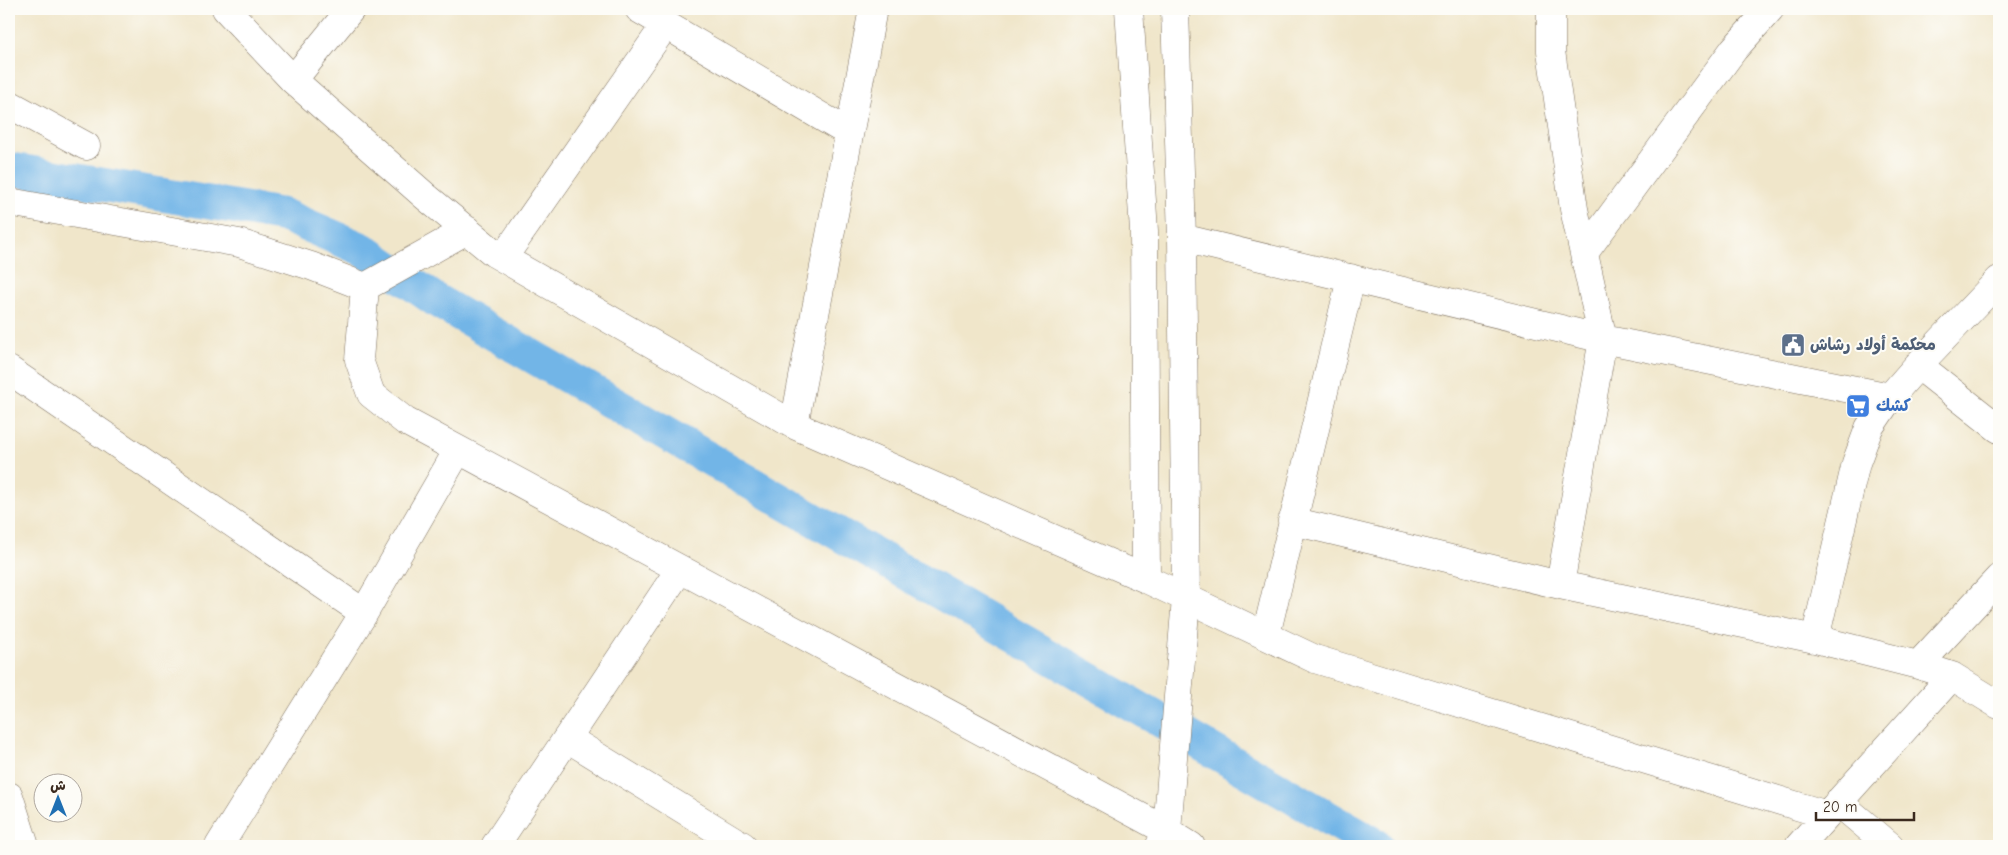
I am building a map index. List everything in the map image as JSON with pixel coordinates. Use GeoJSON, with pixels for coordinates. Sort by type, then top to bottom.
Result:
{"type":"FeatureCollection","features":[{"type":"Feature","properties":{"kind":"street"},"geometry":{"type":"LineString","coordinates":[[226,9],[292,80],[494,253],[794,425],[1146,580],[1315,659],[1832,809],[1890,846]]}},
{"type":"Feature","properties":{"kind":"street"},"geometry":{"type":"LineString","coordinates":[[292,80],[351,9]]}},
{"type":"Feature","properties":{"kind":"street"},"geometry":{"type":"LineString","coordinates":[[639,9],[849,133]]}},
{"type":"Feature","properties":{"kind":"street"},"geometry":{"type":"LineString","coordinates":[[794,425],[873,9]]}},
{"type":"Feature","properties":{"kind":"street"},"geometry":{"type":"LineString","coordinates":[[1129,9],[1144,231],[1146,580]]}},
{"type":"Feature","properties":{"kind":"street"},"geometry":{"type":"LineString","coordinates":[[1163,838],[1186,598],[1182,238],[1175,9]]}},
{"type":"Feature","properties":{"kind":"street"},"geometry":{"type":"LineString","coordinates":[[1551,9],[1551,51],[1574,209],[1603,339],[1560,586]]}},
{"type":"Feature","properties":{"kind":"street"},"geometry":{"type":"LineString","coordinates":[[1584,253],[1734,49],[1770,9]]}},
{"type":"Feature","properties":{"kind":"street"},"geometry":{"type":"LineString","coordinates":[[503,258],[666,24]]}},
{"type":"Feature","properties":{"kind":"street"},"geometry":{"type":"LineString","coordinates":[[9,104],[86,146]]}},
{"type":"Feature","properties":{"kind":"street"},"geometry":{"type":"LineString","coordinates":[[9,202],[239,243],[311,266],[365,287]]}},
{"type":"Feature","properties":{"kind":"street"},"geometry":{"type":"LineString","coordinates":[[365,287],[467,230]]}},
{"type":"Feature","properties":{"kind":"street"},"geometry":{"type":"LineString","coordinates":[[1182,238],[1603,339],[1890,397]]}},
{"type":"Feature","properties":{"kind":"street"},"geometry":{"type":"LineString","coordinates":[[1266,636],[1351,278]]}},
{"type":"Feature","properties":{"kind":"street"},"geometry":{"type":"LineString","coordinates":[[1815,639],[1856,463],[1870,428],[1890,397],[1999,280]]}},
{"type":"Feature","properties":{"kind":"street"},"geometry":{"type":"LineString","coordinates":[[365,287],[358,360],[371,394],[405,421],[680,569],[1163,838],[1191,846]]}},
{"type":"Feature","properties":{"kind":"street"},"geometry":{"type":"LineString","coordinates":[[1918,365],[1999,430]]}},
{"type":"Feature","properties":{"kind":"street"},"geometry":{"type":"LineString","coordinates":[[9,370],[364,613]]}},
{"type":"Feature","properties":{"kind":"street"},"geometry":{"type":"LineString","coordinates":[[219,846],[364,613],[458,450]]}},
{"type":"Feature","properties":{"kind":"street"},"geometry":{"type":"LineString","coordinates":[[1292,521],[1560,586],[1815,639],[1918,665],[1952,676],[1999,705]]}},
{"type":"Feature","properties":{"kind":"street"},"geometry":{"type":"LineString","coordinates":[[495,846],[680,569]]}},
{"type":"Feature","properties":{"kind":"street"},"geometry":{"type":"LineString","coordinates":[[1918,665],[1999,578]]}},
{"type":"Feature","properties":{"kind":"street"},"geometry":{"type":"LineString","coordinates":[[1799,846],[1952,676]]}},
{"type":"Feature","properties":{"kind":"street"},"geometry":{"type":"LineString","coordinates":[[567,738],[743,846]]}},
{"type":"Feature","properties":{"kind":"street"},"geometry":{"type":"LineString","coordinates":[[9,796],[25,846]]}},
{"type":"Feature","properties":{"kind":"waterway"},"geometry":{"type":"LineString","coordinates":[[9,169],[283,215],[362,249],[437,301],[1377,846]]}},
{"type":"Feature","properties":{"kind":"place","name":"محكمة أولاد رشاش"},"geometry":{"type":"Point","coordinates":[1793,345]}},
{"type":"Feature","properties":{"kind":"place","name":"كشك"},"geometry":{"type":"Point","coordinates":[1858,406]}}]}
